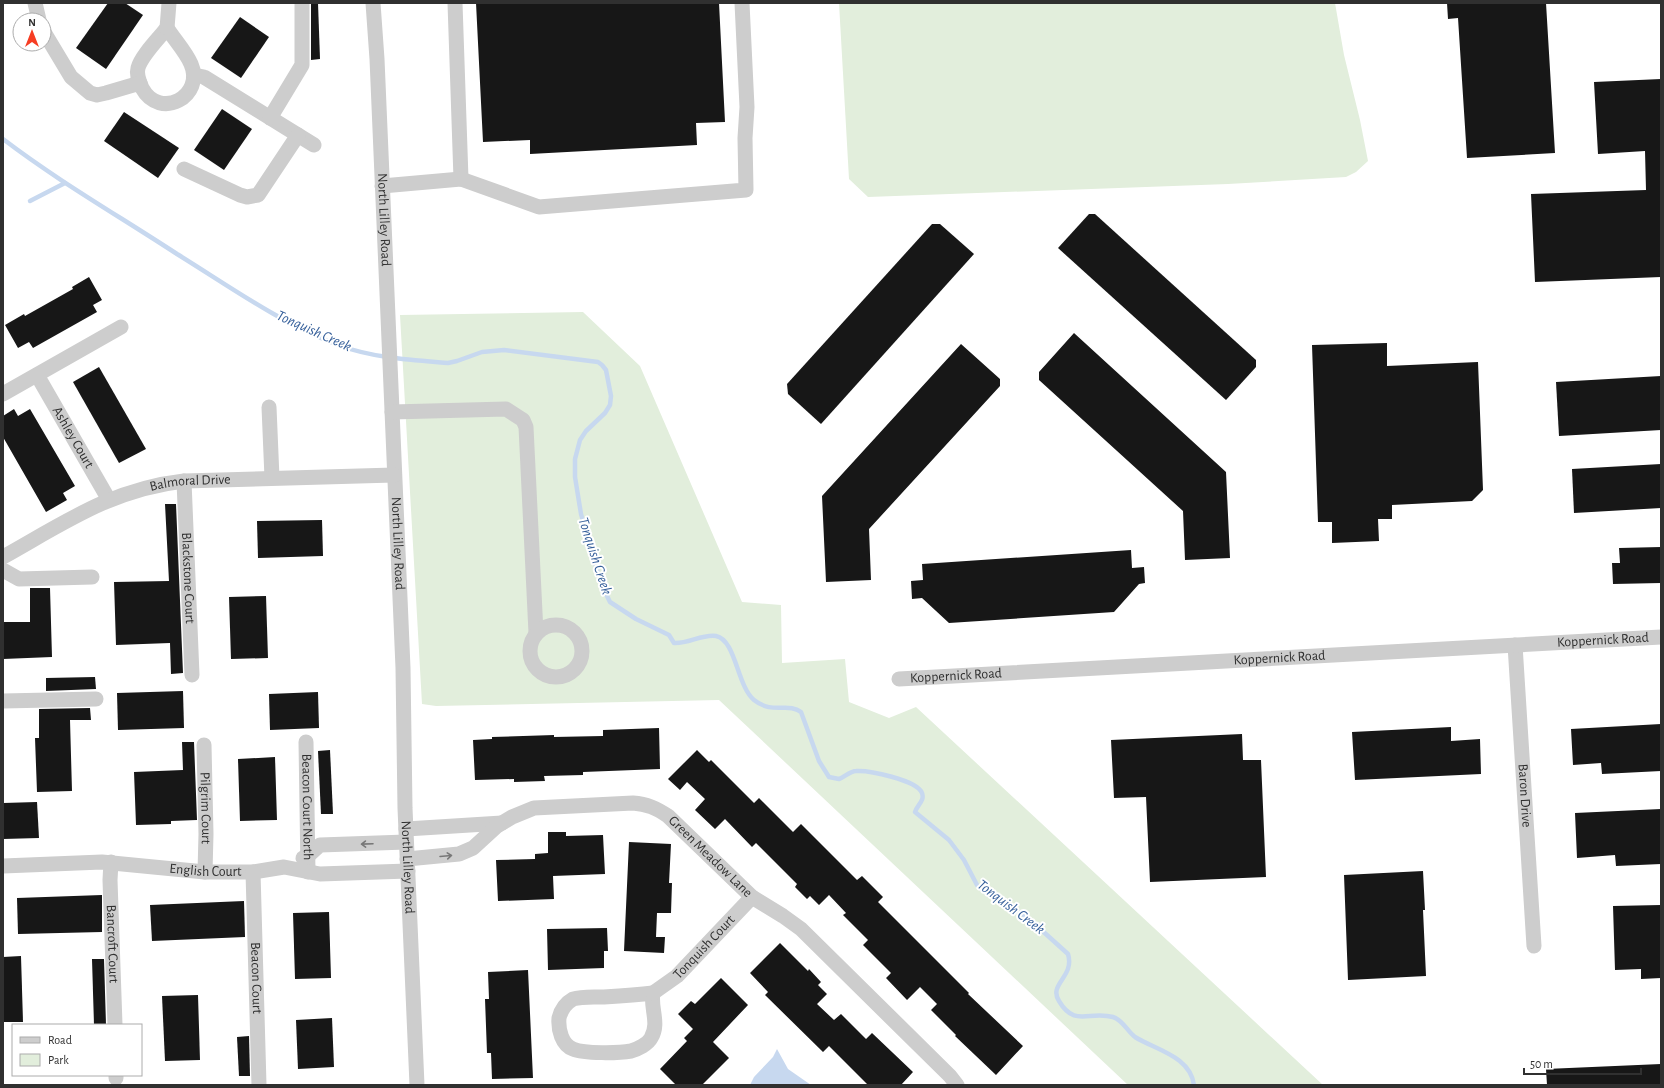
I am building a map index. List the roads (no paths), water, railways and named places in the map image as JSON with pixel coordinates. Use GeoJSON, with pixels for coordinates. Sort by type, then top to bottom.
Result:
{"type":"FeatureCollection","features":[{"type":"Feature","properties":{"kind":"street"},"geometry":{"type":"LineString","coordinates":[[167,28],[191,64],[194,75],[191,86],[185,96],[172,104],[163,104],[145,94],[137,77],[138,67],[167,28],[169,3]]}},
{"type":"Feature","properties":{"kind":"street"},"geometry":{"type":"LineString","coordinates":[[270,118],[302,65],[302,3]]}},
{"type":"Feature","properties":{"kind":"street","name":"North Lilley Road"},"geometry":{"type":"LineString","coordinates":[[373,3],[377,59],[403,668],[406,836],[417,1085]]}},
{"type":"Feature","properties":{"kind":"street"},"geometry":{"type":"LineString","coordinates":[[455,3],[461,179]]}},
{"type":"Feature","properties":{"kind":"street"},"geometry":{"type":"LineString","coordinates":[[382,186],[461,179],[539,207],[746,190],[745,138],[747,107],[742,3]]}},
{"type":"Feature","properties":{"kind":"street"},"geometry":{"type":"LineString","coordinates":[[52,47],[61,64],[71,77],[90,93],[97,95],[140,83]]}},
{"type":"Feature","properties":{"kind":"street"},"geometry":{"type":"LineString","coordinates":[[194,75],[204,77],[314,145]]}},
{"type":"Feature","properties":{"kind":"street"},"geometry":{"type":"LineString","coordinates":[[184,169],[240,195],[247,197],[258,195],[298,135]]}},
{"type":"Feature","properties":{"kind":"street"},"geometry":{"type":"LineString","coordinates":[[3,394],[121,327]]}},
{"type":"Feature","properties":{"kind":"street","name":"Ashley Court"},"geometry":{"type":"LineString","coordinates":[[37,375],[109,500]]}},
{"type":"Feature","properties":{"kind":"street"},"geometry":{"type":"LineString","coordinates":[[269,407],[272,478]]}},
{"type":"Feature","properties":{"kind":"street"},"geometry":{"type":"LineString","coordinates":[[392,412],[506,409],[523,420],[526,427],[536,633]]}},
{"type":"Feature","properties":{"kind":"street","name":"Balmoral Drive"},"geometry":{"type":"LineString","coordinates":[[3,557],[87,510],[109,500],[143,488],[184,481],[394,475]]}},
{"type":"Feature","properties":{"kind":"street","name":"Blackstone Court"},"geometry":{"type":"LineString","coordinates":[[184,481],[192,675]]}},
{"type":"Feature","properties":{"kind":"street"},"geometry":{"type":"LineString","coordinates":[[3,570],[19,579],[92,577]]}},
{"type":"Feature","properties":{"kind":"street","name":"Koppernick Road"},"geometry":{"type":"LineString","coordinates":[[899,679],[1661,637]]}},
{"type":"Feature","properties":{"kind":"street","name":"Baron Drive"},"geometry":{"type":"LineString","coordinates":[[1515,645],[1534,946]]}},
{"type":"Feature","properties":{"kind":"street"},"geometry":{"type":"LineString","coordinates":[[3,701],[96,698]]}},
{"type":"Feature","properties":{"kind":"street","name":"Beacon Court North"},"geometry":{"type":"LineString","coordinates":[[306,742],[309,856],[308,872]]}},
{"type":"Feature","properties":{"kind":"street","name":"Pilgrim Court"},"geometry":{"type":"LineString","coordinates":[[204,745],[206,834],[205,872]]}},
{"type":"Feature","properties":{"kind":"street","name":"Green Meadow Lane"},"geometry":{"type":"LineString","coordinates":[[407,865],[459,854],[473,848],[502,823],[534,808],[633,803],[644,804],[657,808],[668,816],[752,897],[783,916],[800,929],[950,1076],[957,1085]]}},
{"type":"Feature","properties":{"kind":"street"},"geometry":{"type":"LineString","coordinates":[[284,867],[309,856],[320,845],[406,836],[502,823]]}},
{"type":"Feature","properties":{"kind":"street","name":"English Court"},"geometry":{"type":"LineString","coordinates":[[3,866],[111,862],[205,872],[253,872],[284,867],[320,874],[407,865]]}},
{"type":"Feature","properties":{"kind":"street","name":"Bancroft Court"},"geometry":{"type":"LineString","coordinates":[[111,862],[110,880],[115,1024]]}},
{"type":"Feature","properties":{"kind":"street","name":"Beacon Court"},"geometry":{"type":"LineString","coordinates":[[253,872],[259,1085]]}},
{"type":"Feature","properties":{"kind":"street","name":"Tonquish Court"},"geometry":{"type":"LineString","coordinates":[[652,993],[651,1002],[655,1020],[654,1031],[651,1039],[642,1047],[632,1051],[587,1052],[570,1048],[561,1036],[558,1025],[560,1015],[566,1005],[574,999],[633,996],[652,993],[678,976],[752,897]]}},
{"type":"Feature","properties":{"kind":"water"},"geometry":{"type":"Polygon","coordinates":[[[777,1049],[788,1069],[811,1085],[750,1085],[754,1077],[773,1057],[777,1049]]]}},
{"type":"Feature","properties":{"kind":"waterway","name":"Tonquish Creek"},"geometry":{"type":"LineString","coordinates":[[3,139],[67,184],[255,303],[296,326],[338,345],[378,356],[448,363],[482,352],[504,350],[598,362],[602,365],[606,370],[611,396],[610,405],[605,413],[586,431],[580,440],[575,459],[575,477],[581,514],[601,584],[610,602],[636,619],[669,635],[674,643],[711,636],[716,636],[723,639],[732,654],[748,693],[754,700],[768,707],[791,708],[801,712],[819,761],[829,777],[839,779],[854,771],[871,772],[902,780],[918,788],[923,796],[922,801],[915,812],[949,840],[964,860],[977,885],[985,892],[1027,917],[1068,954],[1068,969],[1057,990],[1059,1001],[1065,1009],[1071,1014],[1077,1016],[1104,1015],[1116,1018],[1135,1037],[1179,1060],[1191,1075],[1194,1085]]}},
{"type":"Feature","properties":{"kind":"waterway"},"geometry":{"type":"LineString","coordinates":[[30,201],[65,183]]}}]}
